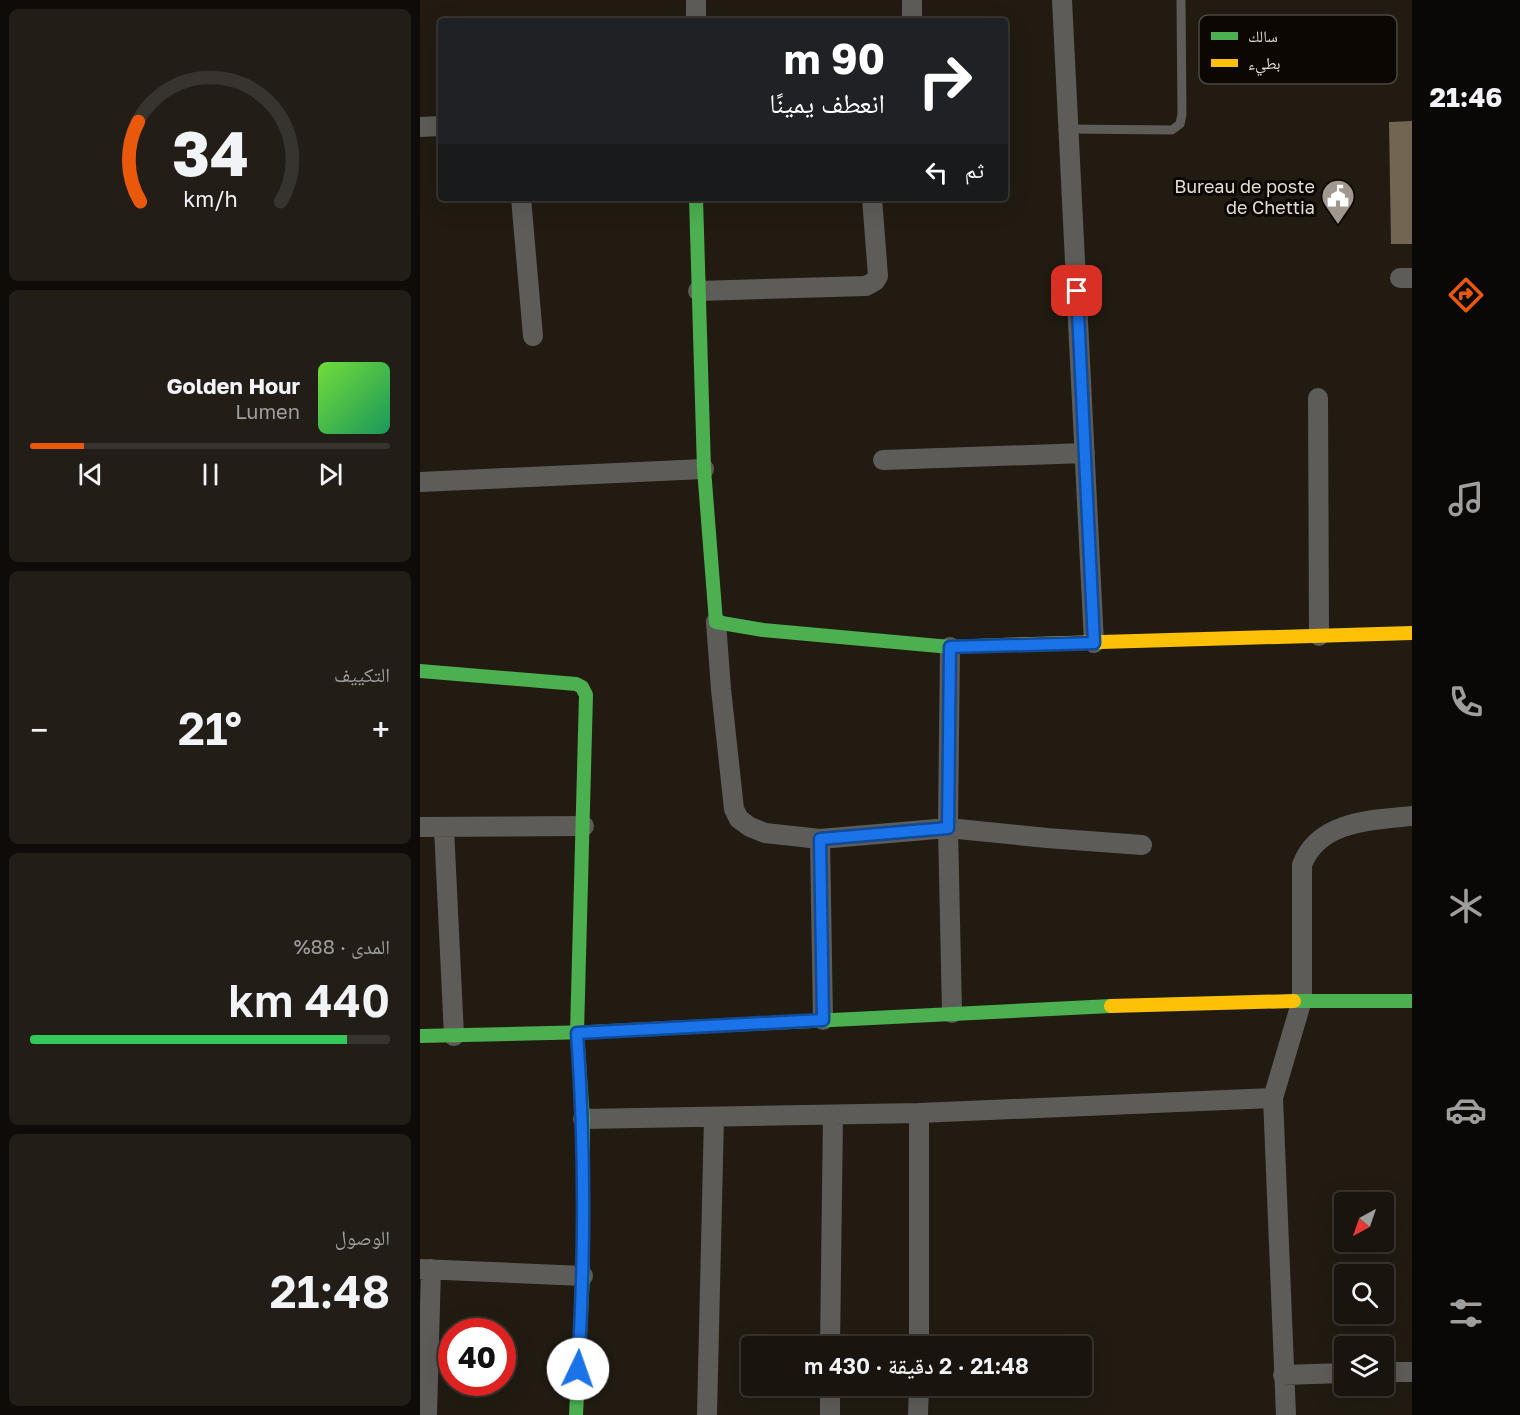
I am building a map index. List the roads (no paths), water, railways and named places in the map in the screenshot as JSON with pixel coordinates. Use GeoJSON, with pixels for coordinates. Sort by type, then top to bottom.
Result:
{"type":"FeatureCollection","features":[{"type":"Feature","properties":{"kind":"street"},"geometry":{"type":"LineString","coordinates":[[696,0],[696,18]]}},
{"type":"Feature","properties":{"kind":"street"},"geometry":{"type":"LineString","coordinates":[[912,0],[912,18]]}},
{"type":"Feature","properties":{"kind":"street"},"geometry":{"type":"LineString","coordinates":[[1062,0],[1094,643]]}},
{"type":"Feature","properties":{"kind":"street"},"geometry":{"type":"LineString","coordinates":[[420,127],[438,126]]}},
{"type":"Feature","properties":{"kind":"street"},"geometry":{"type":"LineString","coordinates":[[521,201],[533,336]]}},
{"type":"Feature","properties":{"kind":"street"},"geometry":{"type":"LineString","coordinates":[[696,201],[704,469],[721,689],[734,809],[739,819],[750,827],[765,833],[820,839],[948,828],[1142,845]]}},
{"type":"Feature","properties":{"kind":"street"},"geometry":{"type":"LineString","coordinates":[[698,291],[871,284],[878,276],[872,201]]}},
{"type":"Feature","properties":{"kind":"street"},"geometry":{"type":"LineString","coordinates":[[1318,398],[1319,636]]}},
{"type":"Feature","properties":{"kind":"street"},"geometry":{"type":"LineString","coordinates":[[884,460],[1085,453]]}},
{"type":"Feature","properties":{"kind":"street"},"geometry":{"type":"LineString","coordinates":[[420,482],[704,469]]}},
{"type":"Feature","properties":{"kind":"street"},"geometry":{"type":"LineString","coordinates":[[716,622],[763,630],[950,647],[1412,633]]}},
{"type":"Feature","properties":{"kind":"street"},"geometry":{"type":"LineString","coordinates":[[950,647],[948,828],[952,1013]]}},
{"type":"Feature","properties":{"kind":"street"},"geometry":{"type":"LineString","coordinates":[[420,671],[576,684],[582,687],[586,695],[577,1033],[583,1119],[583,1276],[576,1415]]}},
{"type":"Feature","properties":{"kind":"street"},"geometry":{"type":"LineString","coordinates":[[1286,1415],[1273,1098],[1302,1000],[1302,865],[1310,847],[1329,833],[1347,825],[1412,816]]}},
{"type":"Feature","properties":{"kind":"street"},"geometry":{"type":"LineString","coordinates":[[420,827],[584,826]]}},
{"type":"Feature","properties":{"kind":"street"},"geometry":{"type":"LineString","coordinates":[[444,828],[454,1036]]}},
{"type":"Feature","properties":{"kind":"street"},"geometry":{"type":"LineString","coordinates":[[820,839],[823,1020]]}},
{"type":"Feature","properties":{"kind":"street"},"geometry":{"type":"LineString","coordinates":[[420,1036],[577,1033],[952,1013],[1302,1000],[1412,1001]]}},
{"type":"Feature","properties":{"kind":"street"},"geometry":{"type":"LineString","coordinates":[[583,1119],[919,1113],[1273,1098]]}},
{"type":"Feature","properties":{"kind":"street"},"geometry":{"type":"LineString","coordinates":[[919,1113],[919,1336]]}},
{"type":"Feature","properties":{"kind":"street"},"geometry":{"type":"LineString","coordinates":[[830,1336],[833,1115]]}},
{"type":"Feature","properties":{"kind":"street"},"geometry":{"type":"LineString","coordinates":[[707,1415],[714,1117]]}},
{"type":"Feature","properties":{"kind":"street"},"geometry":{"type":"LineString","coordinates":[[427,1415],[425,1269],[583,1276]]}},
{"type":"Feature","properties":{"kind":"street"},"geometry":{"type":"LineString","coordinates":[[1394,1372],[1412,1372]]}},
{"type":"Feature","properties":{"kind":"street"},"geometry":{"type":"LineString","coordinates":[[1283,1375],[1334,1373]]}},
{"type":"Feature","properties":{"kind":"street"},"geometry":{"type":"LineString","coordinates":[[830,1396],[830,1415]]}},
{"type":"Feature","properties":{"kind":"street"},"geometry":{"type":"LineString","coordinates":[[918,1396],[918,1415]]}},
{"type":"Feature","properties":{"kind":"lane"},"geometry":{"type":"LineString","coordinates":[[1069,129],[1172,130],[1180,124],[1182,114],[1180,0]]}},
{"type":"Feature","properties":{"kind":"place","name":"Bureau de poste de Chettia"},"geometry":{"type":"Point","coordinates":[1338,225]}}]}
